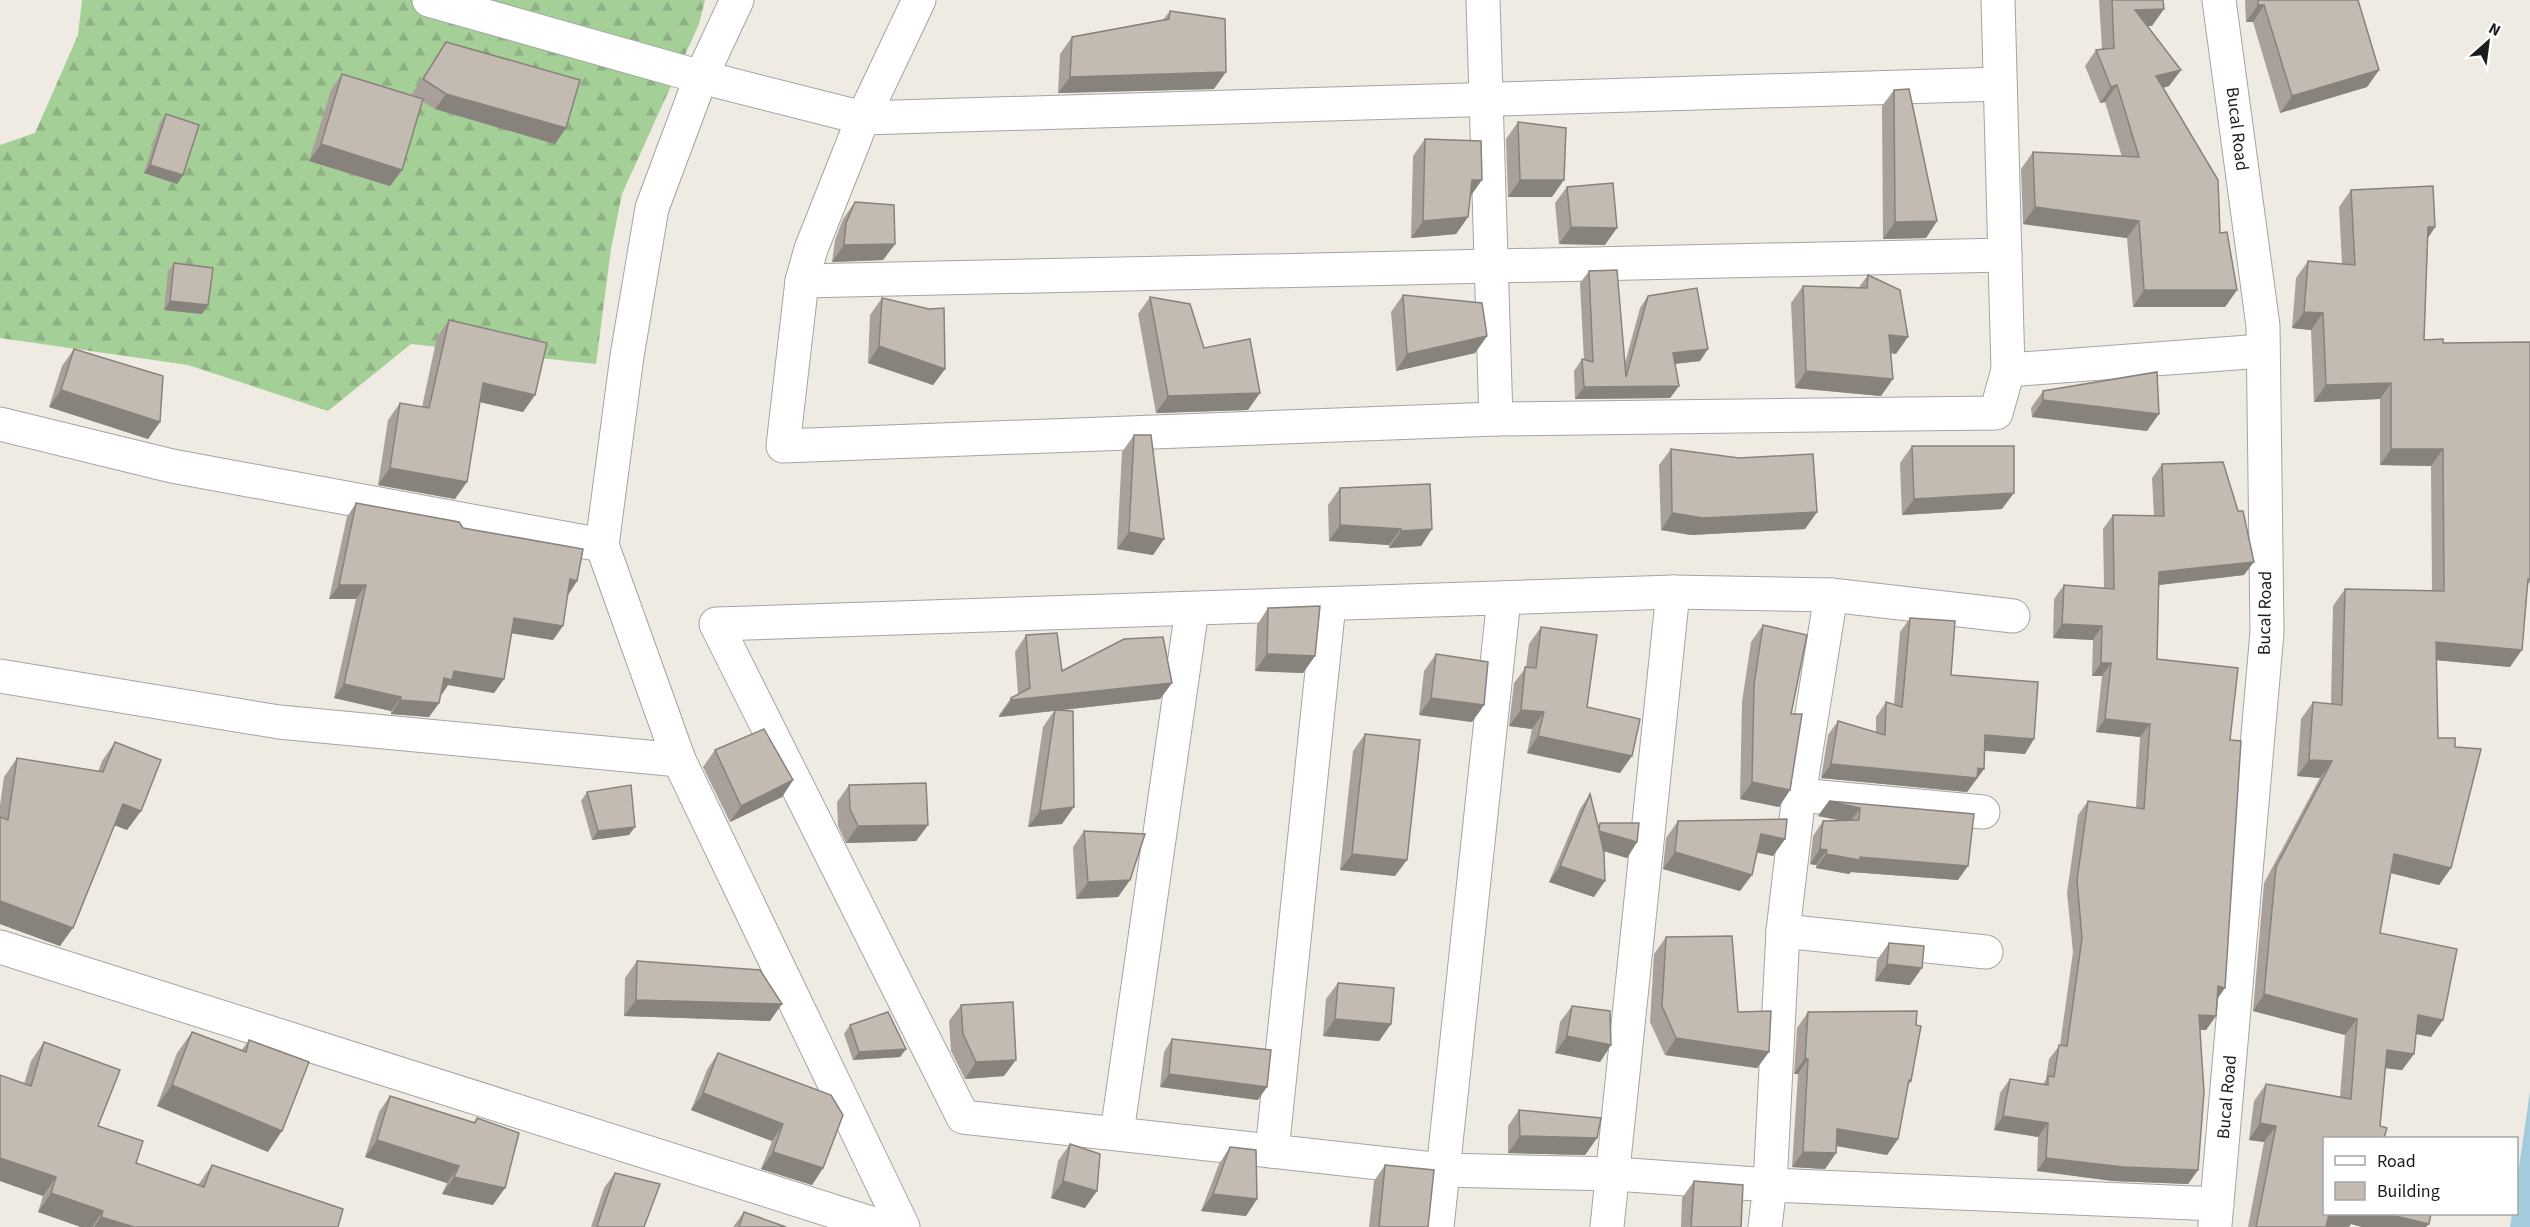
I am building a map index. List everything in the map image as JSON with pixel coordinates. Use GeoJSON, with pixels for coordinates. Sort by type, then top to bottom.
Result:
{"type":"FeatureCollection","features":[{"type":"Feature","properties":{"kind":"street"},"geometry":{"type":"LineString","coordinates":[[429,0],[701,77],[863,118],[2000,84]]}},
{"type":"Feature","properties":{"kind":"street"},"geometry":{"type":"LineString","coordinates":[[737,0],[701,77],[652,208],[627,356],[602,545],[679,760],[903,1227]]}},
{"type":"Feature","properties":{"kind":"street"},"geometry":{"type":"LineString","coordinates":[[919,0],[863,118],[811,249],[802,281],[783,446],[1496,420],[1996,413],[2008,370],[1998,0]]}},
{"type":"Feature","properties":{"kind":"street"},"geometry":{"type":"LineString","coordinates":[[1483,0],[1496,420]]}},
{"type":"Feature","properties":{"kind":"street","name":"Bucal Road"},"geometry":{"type":"LineString","coordinates":[[2216,1216],[2268,632],[2263,327],[2219,0]]}},
{"type":"Feature","properties":{"kind":"street"},"geometry":{"type":"LineString","coordinates":[[802,281],[2005,255]]}},
{"type":"Feature","properties":{"kind":"street"},"geometry":{"type":"LineString","coordinates":[[2008,370],[2262,351]]}},
{"type":"Feature","properties":{"kind":"street"},"geometry":{"type":"LineString","coordinates":[[0,424],[172,466],[602,545]]}},
{"type":"Feature","properties":{"kind":"street"},"geometry":{"type":"LineString","coordinates":[[2013,616],[1831,595],[1673,592],[716,624],[963,1117],[1442,1170],[1615,1174],[2216,1216]]}},
{"type":"Feature","properties":{"kind":"street"},"geometry":{"type":"LineString","coordinates":[[1607,1227],[1615,1174],[1673,592]]}},
{"type":"Feature","properties":{"kind":"street"},"geometry":{"type":"LineString","coordinates":[[1765,1227],[1770,1185],[1783,932],[1799,795],[1831,595]]}},
{"type":"Feature","properties":{"kind":"street"},"geometry":{"type":"LineString","coordinates":[[1437,1227],[1504,598]]}},
{"type":"Feature","properties":{"kind":"street"},"geometry":{"type":"LineString","coordinates":[[1272,1151],[1329,604]]}},
{"type":"Feature","properties":{"kind":"street"},"geometry":{"type":"LineString","coordinates":[[1117,1133],[1192,609]]}},
{"type":"Feature","properties":{"kind":"street"},"geometry":{"type":"LineString","coordinates":[[0,676],[279,722],[679,760]]}},
{"type":"Feature","properties":{"kind":"street"},"geometry":{"type":"LineString","coordinates":[[1799,795],[1983,812]]}},
{"type":"Feature","properties":{"kind":"street"},"geometry":{"type":"LineString","coordinates":[[1783,932],[1986,952]]}},
{"type":"Feature","properties":{"kind":"street"},"geometry":{"type":"LineString","coordinates":[[0,947],[883,1227]]}},
{"type":"Feature","properties":{"kind":"green space"},"geometry":{"type":"Polygon","coordinates":[[[82,0],[705,0],[699,24],[622,194],[611,249],[596,364],[411,344],[328,411],[188,365],[0,338],[0,145],[35,133],[78,35],[82,0]]]}},
{"type":"Feature","properties":{"kind":"water"},"geometry":{"type":"Polygon","coordinates":[[[2530,1091],[2530,1227],[2510,1227],[2512,1215],[2518,1215],[2518,1174],[2530,1091]]]}},
{"type":"Feature","properties":{"kind":"building"},"geometry":{"type":"Polygon","coordinates":[[[2112,0],[2163,0],[2164,9],[2135,10],[2181,70],[2156,76],[2218,180],[2220,233],[2227,232],[2237,290],[2144,290],[2139,221],[2035,207],[2033,152],[2139,157],[2117,85],[2111,87],[2096,50],[2114,48],[2112,0]]]}},
{"type":"Feature","properties":{"kind":"building"},"geometry":{"type":"Polygon","coordinates":[[[2258,0],[2358,0],[2379,70],[2292,96],[2264,5],[2258,5],[2258,0]]]}},
{"type":"Feature","properties":{"kind":"building"},"geometry":{"type":"Polygon","coordinates":[[[1170,11],[1225,19],[1226,72],[1070,77],[1072,37],[1169,19],[1170,11]]]}},
{"type":"Feature","properties":{"kind":"building"},"geometry":{"type":"Polygon","coordinates":[[[446,42],[580,80],[566,128],[446,94],[423,79],[446,42]]]}},
{"type":"Feature","properties":{"kind":"building"},"geometry":{"type":"Polygon","coordinates":[[[342,74],[423,99],[402,170],[321,144],[342,74]]]}},
{"type":"Feature","properties":{"kind":"building"},"geometry":{"type":"Polygon","coordinates":[[[1909,89],[1937,221],[1895,222],[1894,90],[1909,89]]]}},
{"type":"Feature","properties":{"kind":"building"},"geometry":{"type":"Polygon","coordinates":[[[166,114],[199,125],[183,175],[150,165],[166,114]]]}},
{"type":"Feature","properties":{"kind":"building"},"geometry":{"type":"Polygon","coordinates":[[[1518,122],[1566,128],[1564,180],[1520,180],[1518,122]]]}},
{"type":"Feature","properties":{"kind":"building"},"geometry":{"type":"Polygon","coordinates":[[[1425,139],[1481,141],[1482,180],[1472,180],[1468,217],[1423,221],[1425,139]]]}},
{"type":"Feature","properties":{"kind":"building"},"geometry":{"type":"Polygon","coordinates":[[[1613,183],[1617,228],[1571,227],[1567,187],[1613,183]]]}},
{"type":"Feature","properties":{"kind":"building"},"geometry":{"type":"Polygon","coordinates":[[[2433,186],[2435,227],[2428,227],[2424,340],[2443,339],[2443,343],[2530,342],[2530,579],[2528,579],[2522,650],[2436,642],[2438,738],[2455,738],[2455,747],[2481,749],[2451,868],[2394,854],[2380,933],[2457,949],[2443,1020],[2418,1015],[2414,1054],[2387,1050],[2380,1126],[2387,1128],[2384,1137],[2323,1137],[2323,1215],[2329,1215],[2326,1227],[2256,1227],[2276,1126],[2260,1123],[2266,1084],[2351,1099],[2357,1019],[2264,994],[2276,867],[2332,761],[2309,760],[2313,702],[2342,705],[2345,589],[2444,591],[2443,449],[2391,449],[2391,383],[2326,385],[2323,313],[2304,312],[2308,261],[2355,265],[2351,190],[2433,186]]]}},
{"type":"Feature","properties":{"kind":"building"},"geometry":{"type":"Polygon","coordinates":[[[855,202],[894,205],[895,244],[844,245],[846,223],[855,202]]]}},
{"type":"Feature","properties":{"kind":"building"},"geometry":{"type":"Polygon","coordinates":[[[174,263],[213,268],[208,305],[170,301],[174,263]]]}},
{"type":"Feature","properties":{"kind":"building"},"geometry":{"type":"Polygon","coordinates":[[[1617,270],[1626,377],[1648,296],[1697,288],[1708,349],[1673,353],[1679,386],[1584,387],[1582,359],[1593,362],[1589,271],[1617,270]]]}},
{"type":"Feature","properties":{"kind":"building"},"geometry":{"type":"Polygon","coordinates":[[[1868,275],[1900,290],[1908,337],[1889,335],[1893,379],[1806,371],[1803,286],[1867,288],[1868,275]]]}},
{"type":"Feature","properties":{"kind":"building"},"geometry":{"type":"Polygon","coordinates":[[[1403,295],[1482,303],[1487,336],[1407,354],[1403,295]]]}},
{"type":"Feature","properties":{"kind":"building"},"geometry":{"type":"Polygon","coordinates":[[[1150,297],[1190,304],[1204,348],[1250,339],[1260,393],[1168,396],[1150,297]]]}},
{"type":"Feature","properties":{"kind":"building"},"geometry":{"type":"Polygon","coordinates":[[[882,298],[929,309],[944,308],[945,369],[879,346],[882,298]]]}},
{"type":"Feature","properties":{"kind":"building"},"geometry":{"type":"Polygon","coordinates":[[[449,320],[547,343],[535,395],[483,383],[467,482],[390,468],[400,403],[429,408],[449,320]]]}},
{"type":"Feature","properties":{"kind":"building"},"geometry":{"type":"Polygon","coordinates":[[[74,349],[163,376],[160,422],[61,390],[74,349]]]}},
{"type":"Feature","properties":{"kind":"building"},"geometry":{"type":"Polygon","coordinates":[[[2157,372],[2159,414],[2043,400],[2043,391],[2157,372]]]}},
{"type":"Feature","properties":{"kind":"building"},"geometry":{"type":"Polygon","coordinates":[[[1134,435],[1151,435],[1164,539],[1129,532],[1134,435]]]}},
{"type":"Feature","properties":{"kind":"building"},"geometry":{"type":"Polygon","coordinates":[[[1912,446],[2014,446],[2014,493],[1914,499],[1912,446]]]}},
{"type":"Feature","properties":{"kind":"building"},"geometry":{"type":"Polygon","coordinates":[[[1671,449],[1739,458],[1813,454],[1817,512],[1703,518],[1672,513],[1671,449]]]}},
{"type":"Feature","properties":{"kind":"building"},"geometry":{"type":"Polygon","coordinates":[[[2223,462],[2238,511],[2243,511],[2254,562],[2159,572],[2157,659],[2238,668],[2230,740],[2241,741],[2225,988],[2218,986],[2216,1016],[2199,1015],[2204,1092],[2198,1170],[2123,1167],[2046,1158],[2048,1123],[2003,1116],[2010,1079],[2048,1085],[2048,1076],[2054,1077],[2059,1045],[2067,1046],[2082,938],[2077,880],[2088,801],[2144,809],[2150,724],[2105,719],[2111,663],[2101,663],[2102,626],[2062,624],[2064,585],[2114,589],[2113,515],[2164,516],[2162,464],[2223,462]]]}},
{"type":"Feature","properties":{"kind":"building"},"geometry":{"type":"Polygon","coordinates":[[[1430,484],[1432,529],[1401,531],[1401,529],[1340,525],[1340,488],[1430,484]]]}},
{"type":"Feature","properties":{"kind":"building"},"geometry":{"type":"Polygon","coordinates":[[[356,503],[459,522],[463,528],[583,549],[577,581],[570,579],[563,626],[514,618],[504,679],[454,671],[452,680],[444,678],[439,703],[400,700],[401,697],[344,684],[366,585],[339,585],[356,503]]]}},
{"type":"Feature","properties":{"kind":"building"},"geometry":{"type":"Polygon","coordinates":[[[1320,606],[1315,656],[1267,654],[1268,608],[1320,606]]]}},
{"type":"Feature","properties":{"kind":"building"},"geometry":{"type":"Polygon","coordinates":[[[1910,618],[1955,621],[1951,675],[2038,682],[2034,739],[1985,735],[1984,769],[1978,768],[1977,778],[1831,764],[1838,721],[1885,735],[1886,702],[1902,707],[1910,618]]]}},
{"type":"Feature","properties":{"kind":"building"},"geometry":{"type":"Polygon","coordinates":[[[1763,625],[1807,635],[1791,714],[1802,714],[1790,790],[1752,782],[1754,685],[1763,625]]]}},
{"type":"Feature","properties":{"kind":"building"},"geometry":{"type":"Polygon","coordinates":[[[1541,627],[1597,635],[1587,707],[1640,719],[1632,756],[1538,736],[1544,712],[1521,710],[1525,667],[1536,668],[1541,627]]]}},
{"type":"Feature","properties":{"kind":"building"},"geometry":{"type":"Polygon","coordinates":[[[1057,633],[1062,671],[1124,639],[1163,637],[1172,683],[1011,700],[1030,688],[1026,635],[1057,633]]]}},
{"type":"Feature","properties":{"kind":"building"},"geometry":{"type":"Polygon","coordinates":[[[1436,654],[1488,662],[1484,705],[1431,698],[1436,654]]]}},
{"type":"Feature","properties":{"kind":"building"},"geometry":{"type":"Polygon","coordinates":[[[1055,710],[1073,711],[1074,807],[1040,811],[1055,710]]]}},
{"type":"Feature","properties":{"kind":"building"},"geometry":{"type":"Polygon","coordinates":[[[764,729],[793,780],[741,806],[715,750],[764,729]]]}},
{"type":"Feature","properties":{"kind":"building"},"geometry":{"type":"Polygon","coordinates":[[[1365,734],[1420,740],[1407,860],[1352,854],[1365,734]]]}},
{"type":"Feature","properties":{"kind":"building"},"geometry":{"type":"Polygon","coordinates":[[[115,742],[161,760],[141,811],[123,804],[73,928],[0,901],[0,817],[8,820],[17,758],[103,772],[115,742]]]}},
{"type":"Feature","properties":{"kind":"building"},"geometry":{"type":"Polygon","coordinates":[[[926,783],[928,825],[858,826],[850,809],[849,785],[926,783]]]}},
{"type":"Feature","properties":{"kind":"building"},"geometry":{"type":"Polygon","coordinates":[[[631,785],[635,827],[598,831],[587,792],[631,785]]]}},
{"type":"Feature","properties":{"kind":"building"},"geometry":{"type":"Polygon","coordinates":[[[1590,794],[1599,830],[1600,823],[1639,823],[1637,842],[1599,831],[1604,853],[1605,881],[1560,866],[1590,794]]]}},
{"type":"Feature","properties":{"kind":"building"},"geometry":{"type":"Polygon","coordinates":[[[1829,801],[1974,814],[1968,866],[1860,857],[1860,860],[1826,854],[1827,850],[1820,849],[1823,821],[1859,820],[1860,808],[1829,801]]]}},
{"type":"Feature","properties":{"kind":"building"},"geometry":{"type":"Polygon","coordinates":[[[1787,819],[1785,839],[1761,834],[1752,875],[1675,852],[1678,821],[1787,819]]]}},
{"type":"Feature","properties":{"kind":"building"},"geometry":{"type":"Polygon","coordinates":[[[1084,831],[1145,834],[1130,880],[1088,882],[1084,831]]]}},
{"type":"Feature","properties":{"kind":"building"},"geometry":{"type":"Polygon","coordinates":[[[1732,936],[1738,1012],[1771,1011],[1769,1052],[1676,1038],[1662,1006],[1666,937],[1732,936]]]}},
{"type":"Feature","properties":{"kind":"building"},"geometry":{"type":"Polygon","coordinates":[[[1889,943],[1924,946],[1922,968],[1887,964],[1889,943]]]}},
{"type":"Feature","properties":{"kind":"building"},"geometry":{"type":"Polygon","coordinates":[[[637,961],[760,970],[782,1004],[636,1000],[637,961]]]}},
{"type":"Feature","properties":{"kind":"building"},"geometry":{"type":"Polygon","coordinates":[[[1338,983],[1394,988],[1391,1024],[1335,1019],[1338,983]]]}},
{"type":"Feature","properties":{"kind":"building"},"geometry":{"type":"Polygon","coordinates":[[[1013,1002],[1016,1060],[976,1062],[963,1034],[961,1005],[1013,1002]]]}},
{"type":"Feature","properties":{"kind":"building"},"geometry":{"type":"Polygon","coordinates":[[[1572,1006],[1610,1011],[1611,1045],[1567,1036],[1572,1006]]]}},
{"type":"Feature","properties":{"kind":"building"},"geometry":{"type":"Polygon","coordinates":[[[1917,1011],[1916,1025],[1921,1026],[1898,1139],[1837,1129],[1836,1153],[1803,1152],[1808,1012],[1917,1011]]]}},
{"type":"Feature","properties":{"kind":"building"},"geometry":{"type":"Polygon","coordinates":[[[888,1012],[906,1049],[859,1052],[850,1025],[888,1012]]]}},
{"type":"Feature","properties":{"kind":"building"},"geometry":{"type":"Polygon","coordinates":[[[192,1032],[246,1052],[249,1040],[309,1062],[282,1131],[172,1085],[192,1032]]]}},
{"type":"Feature","properties":{"kind":"building"},"geometry":{"type":"Polygon","coordinates":[[[1172,1039],[1271,1050],[1267,1087],[1169,1074],[1172,1039]]]}},
{"type":"Feature","properties":{"kind":"building"},"geometry":{"type":"Polygon","coordinates":[[[44,1042],[120,1070],[98,1126],[143,1141],[136,1163],[204,1187],[212,1165],[343,1209],[338,1227],[134,1227],[101,1217],[103,1211],[51,1193],[56,1177],[0,1158],[0,1075],[31,1086],[44,1042]]]}},
{"type":"Feature","properties":{"kind":"building"},"geometry":{"type":"Polygon","coordinates":[[[718,1053],[831,1095],[843,1115],[823,1168],[773,1152],[783,1124],[703,1093],[718,1053]]]}},
{"type":"Feature","properties":{"kind":"building"},"geometry":{"type":"Polygon","coordinates":[[[390,1096],[475,1123],[477,1118],[519,1133],[505,1188],[454,1177],[459,1166],[377,1140],[390,1096]]]}},
{"type":"Feature","properties":{"kind":"building"},"geometry":{"type":"Polygon","coordinates":[[[1519,1110],[1601,1118],[1597,1138],[1520,1136],[1519,1110]]]}},
{"type":"Feature","properties":{"kind":"building"},"geometry":{"type":"Polygon","coordinates":[[[1070,1144],[1100,1154],[1097,1191],[1063,1181],[1070,1144]]]}},
{"type":"Feature","properties":{"kind":"building"},"geometry":{"type":"Polygon","coordinates":[[[1230,1147],[1256,1150],[1257,1199],[1213,1194],[1230,1147]]]}},
{"type":"Feature","properties":{"kind":"building"},"geometry":{"type":"Polygon","coordinates":[[[1385,1165],[1434,1170],[1428,1227],[1379,1227],[1385,1165]]]}},
{"type":"Feature","properties":{"kind":"building"},"geometry":{"type":"Polygon","coordinates":[[[615,1173],[660,1184],[644,1227],[597,1226],[615,1173]]]}},
{"type":"Feature","properties":{"kind":"building"},"geometry":{"type":"Polygon","coordinates":[[[1694,1181],[1743,1185],[1741,1227],[1691,1227],[1694,1181]]]}},
{"type":"Feature","properties":{"kind":"building"},"geometry":{"type":"Polygon","coordinates":[[[744,1212],[786,1227],[739,1227],[744,1212]]]}},
{"type":"Feature","properties":{"kind":"building"},"geometry":{"type":"Polygon","coordinates":[[[2391,1215],[2431,1215],[2429,1224],[2391,1215]]]}}]}
